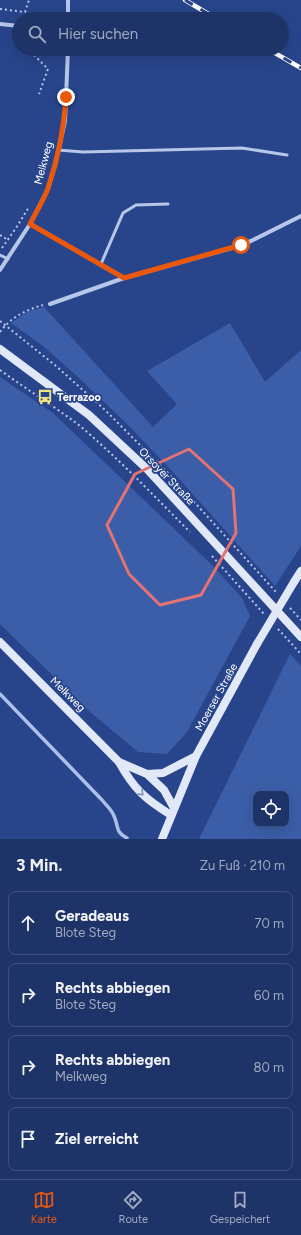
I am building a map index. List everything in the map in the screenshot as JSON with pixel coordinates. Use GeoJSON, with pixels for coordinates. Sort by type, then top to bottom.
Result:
{"type":"FeatureCollection","features":[{"type":"Feature","properties":{"kind":"main road","name":"Orsoyer Straße"},"geometry":{"type":"LineString","coordinates":[[0,349],[89,415],[147,469],[301,637]]}},
{"type":"Feature","properties":{"kind":"main road","name":"Moerser Straße"},"geometry":{"type":"LineString","coordinates":[[162,839],[172,811],[196,756],[257,644],[301,571]]}},
{"type":"Feature","properties":{"kind":"main road","name":"Melkweg"},"geometry":{"type":"LineString","coordinates":[[0,642],[119,762],[129,780],[144,796],[156,806],[172,811]]}},
{"type":"Feature","properties":{"kind":"main road"},"geometry":{"type":"LineString","coordinates":[[147,774],[164,773],[196,756]]}},
{"type":"Feature","properties":{"kind":"main road","name":"Melkweg"},"geometry":{"type":"LineString","coordinates":[[119,762],[147,774],[164,790],[172,811]]}},
{"type":"Feature","properties":{"kind":"street"},"geometry":{"type":"LineString","coordinates":[[68,0],[68,12]]}},
{"type":"Feature","properties":{"kind":"street"},"geometry":{"type":"LineString","coordinates":[[0,24],[12,25]]}},
{"type":"Feature","properties":{"kind":"street","name":"Melkweg"},"geometry":{"type":"LineString","coordinates":[[0,270],[30,224],[48,189],[65,121],[68,56]]}},
{"type":"Feature","properties":{"kind":"street"},"geometry":{"type":"LineString","coordinates":[[50,304],[124,278],[232,248],[251,241],[301,216]]}},
{"type":"Feature","properties":{"kind":"street"},"geometry":{"type":"LineString","coordinates":[[30,224],[124,278]]}},
{"type":"Feature","properties":{"kind":"lane"},"geometry":{"type":"LineString","coordinates":[[58,150],[83,152],[242,148],[287,155]]}},
{"type":"Feature","properties":{"kind":"lane"},"geometry":{"type":"LineString","coordinates":[[101,264],[123,213],[129,208],[136,206],[168,204]]}},
{"type":"Feature","properties":{"kind":"lane"},"geometry":{"type":"LineString","coordinates":[[0,255],[8,259]]}},
{"type":"Feature","properties":{"kind":"path"},"geometry":{"type":"LineString","coordinates":[[0,9],[25,12],[29,0]]}},
{"type":"Feature","properties":{"kind":"path"},"geometry":{"type":"LineString","coordinates":[[35,56],[48,69],[39,94]]}},
{"type":"Feature","properties":{"kind":"path"},"geometry":{"type":"LineString","coordinates":[[0,251],[32,201]]}},
{"type":"Feature","properties":{"kind":"path"},"geometry":{"type":"LineString","coordinates":[[0,236],[8,240]]}},
{"type":"Feature","properties":{"kind":"path"},"geometry":{"type":"LineString","coordinates":[[0,332],[5,325],[28,310],[50,304]]}},
{"type":"Feature","properties":{"kind":"path"},"geometry":{"type":"LineString","coordinates":[[0,321],[5,325]]}},
{"type":"Feature","properties":{"kind":"path"},"geometry":{"type":"LineString","coordinates":[[0,370],[55,408],[99,443],[139,480],[192,534]]}},
{"type":"Feature","properties":{"kind":"path"},"geometry":{"type":"LineString","coordinates":[[208,552],[265,615]]}},
{"type":"Feature","properties":{"kind":"path"},"geometry":{"type":"LineString","coordinates":[[274,625],[301,654]]}},
{"type":"Feature","properties":{"kind":"highlighted area"},"geometry":{"type":"Polygon","coordinates":[[[189,449],[233,489],[236,533],[201,595],[160,605],[129,574],[107,525],[135,474],[189,449]]]}},
{"type":"Feature","properties":{"kind":"shaded area"},"geometry":{"type":"Polygon","coordinates":[[[44,307],[153,427],[177,404],[147,371],[230,323],[265,382],[301,350],[301,546],[275,586],[172,471],[128,425],[43,346],[11,323],[27,312],[44,307]]]}},
{"type":"Feature","properties":{"kind":"shaded area"},"geometry":{"type":"Polygon","coordinates":[[[0,377],[53,413],[214,567],[242,598],[250,616],[187,732],[167,754],[138,752],[89,711],[0,624],[0,377]]]}},
{"type":"Feature","properties":{"kind":"shaded area"},"geometry":{"type":"Polygon","coordinates":[[[290,654],[301,666],[301,839],[199,839],[290,654]]]}},
{"type":"Feature","properties":{"kind":"waterway"},"geometry":{"type":"LineString","coordinates":[[0,694],[102,800],[113,814],[119,831],[127,838]]}},
{"type":"Feature","properties":{"kind":"railway"},"geometry":{"type":"LineString","coordinates":[[185,0],[205,12]]}},
{"type":"Feature","properties":{"kind":"railway"},"geometry":{"type":"LineString","coordinates":[[280,56],[301,68]]}},
{"type":"Feature","properties":{"kind":"place","name":"Terrazoo"},"geometry":{"type":"Point","coordinates":[45,397]}},
{"type":"Feature","properties":{"kind":"route"},"geometry":{"type":"LineString","coordinates":[[66,97],[65,121],[56,161],[48,189],[30,224],[124,278],[241,245]]}}]}
